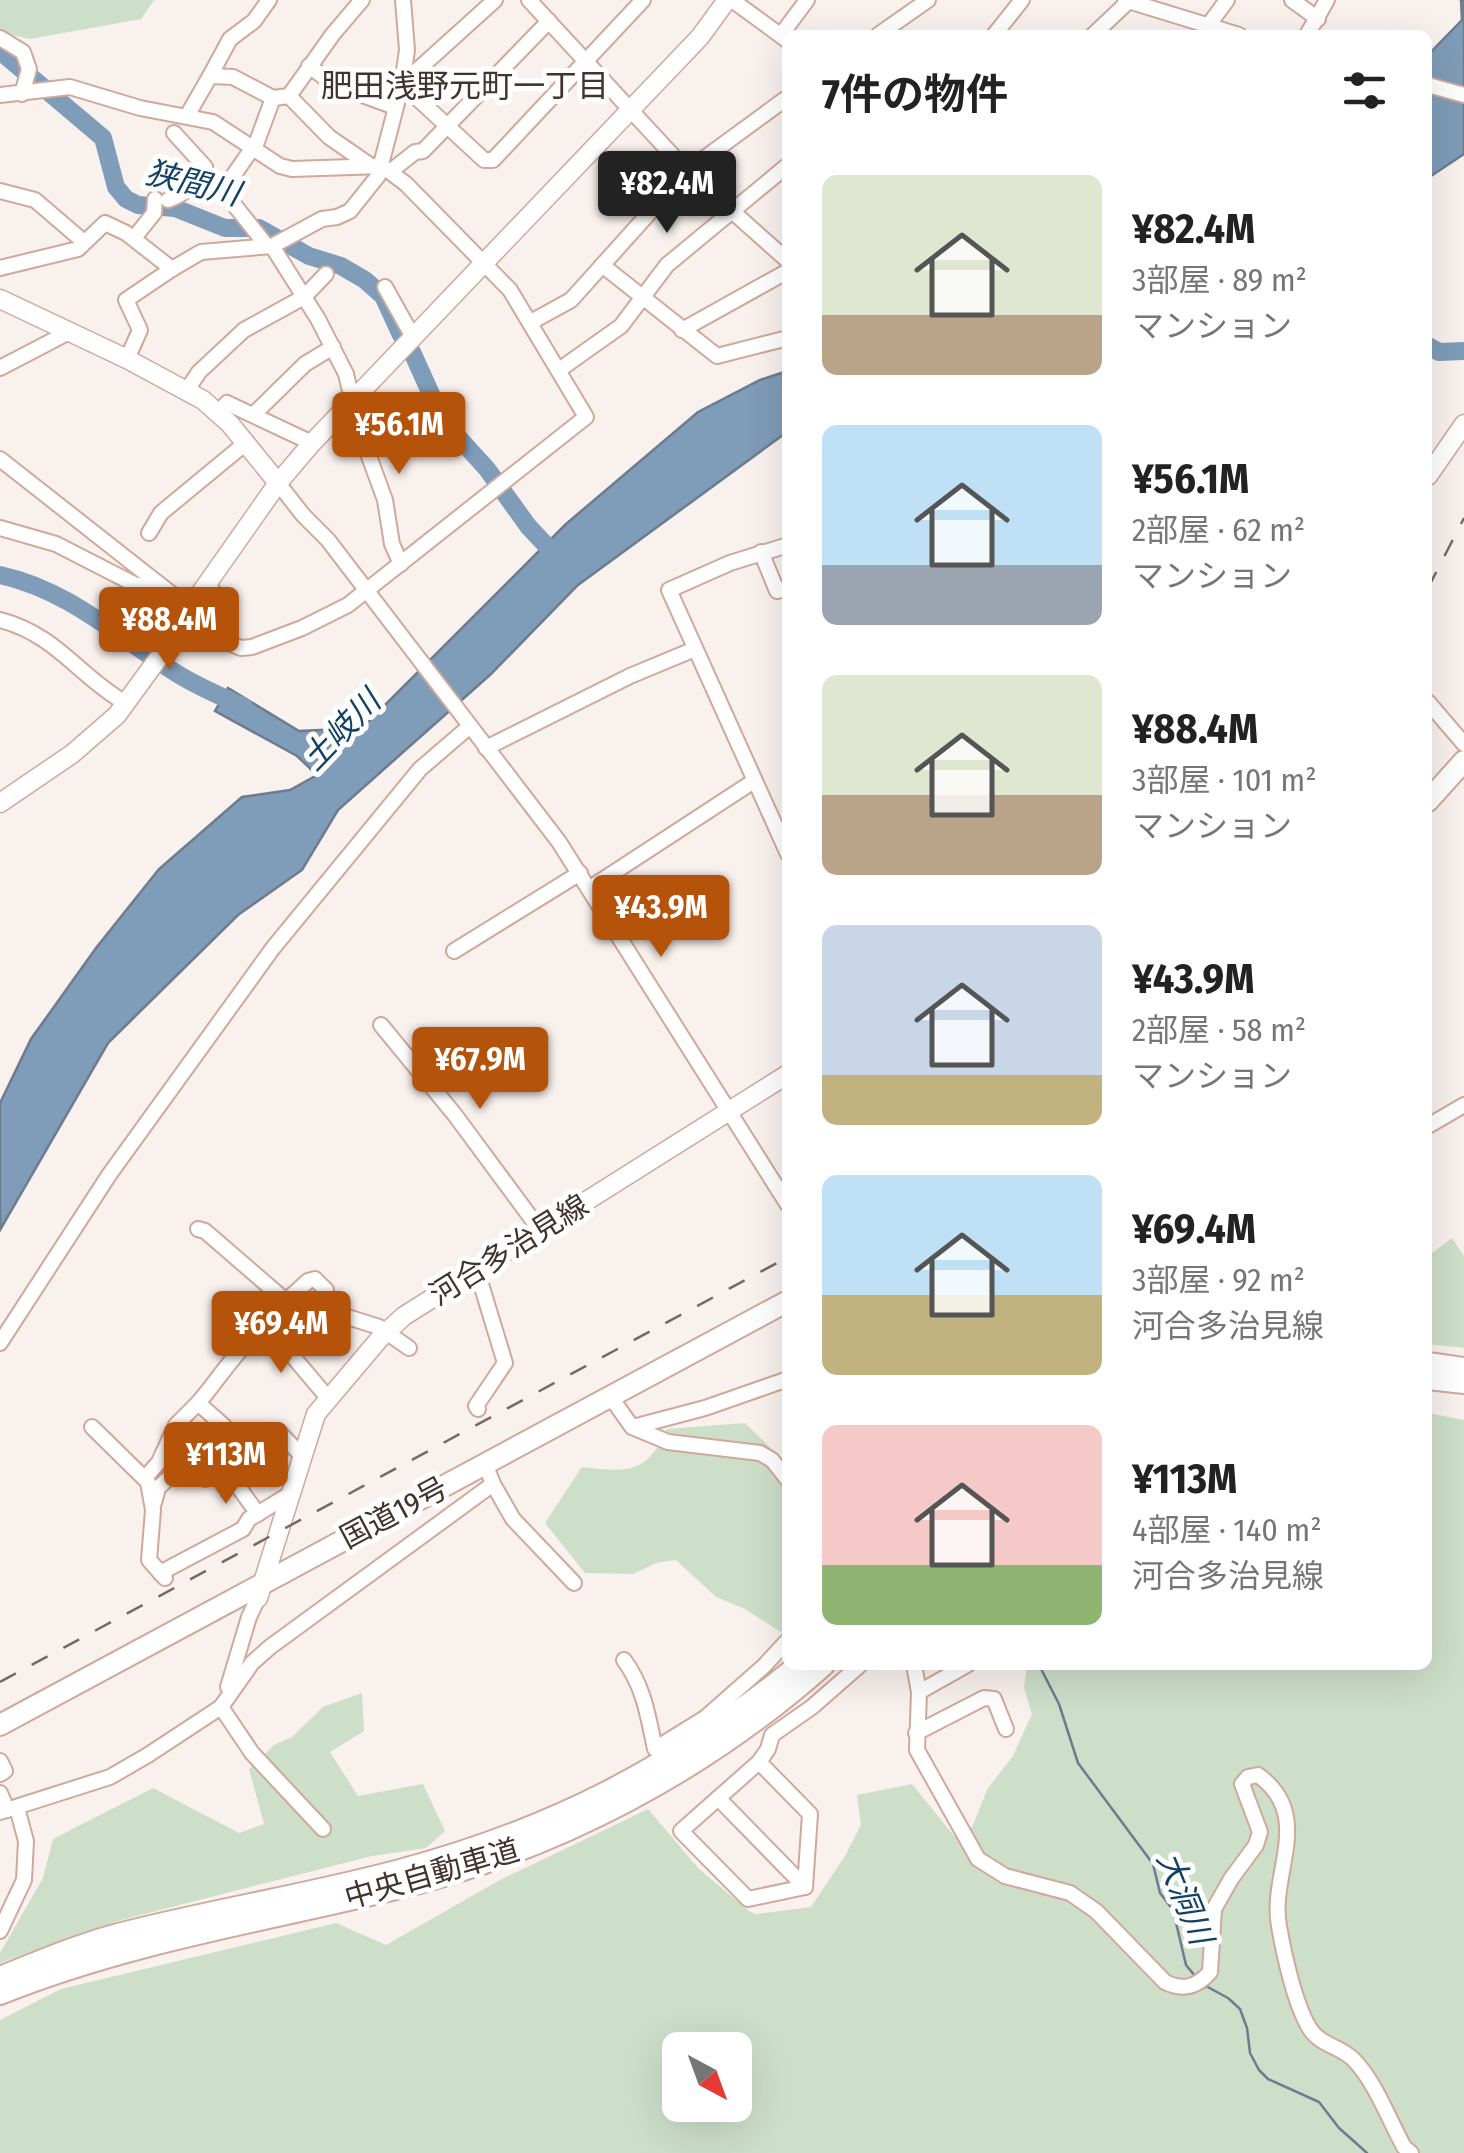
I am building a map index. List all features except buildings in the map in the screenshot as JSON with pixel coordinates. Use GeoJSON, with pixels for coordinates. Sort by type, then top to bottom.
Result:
{"type":"FeatureCollection","features":[{"type":"Feature","properties":{"kind":"highway"},"geometry":{"type":"LineString","coordinates":[[1432,781],[1464,745]]}},
{"type":"Feature","properties":{"kind":"highway"},"geometry":{"type":"LineString","coordinates":[[1432,797],[1464,762]]}},
{"type":"Feature","properties":{"kind":"highway","name":"国道19号"},"geometry":{"type":"LineString","coordinates":[[0,1725],[489,1474],[782,1303]]}},
{"type":"Feature","properties":{"kind":"highway","name":"国道19号"},"geometry":{"type":"LineString","coordinates":[[613,1402],[782,1319]]}},
{"type":"Feature","properties":{"kind":"highway"},"geometry":{"type":"LineString","coordinates":[[1432,1364],[1464,1368]]}},
{"type":"Feature","properties":{"kind":"highway"},"geometry":{"type":"LineString","coordinates":[[1432,1379],[1464,1383]]}},
{"type":"Feature","properties":{"kind":"highway","name":"国道19号"},"geometry":{"type":"LineString","coordinates":[[0,1738],[262,1590]]}},
{"type":"Feature","properties":{"kind":"highway","name":"中央自動車道"},"geometry":{"type":"LineString","coordinates":[[0,1977],[118,1934],[383,1874],[474,1848],[538,1824],[649,1772],[739,1712],[792,1670]]}},
{"type":"Feature","properties":{"kind":"highway","name":"中央自動車道"},"geometry":{"type":"LineString","coordinates":[[0,1994],[127,1950],[404,1887],[493,1860],[604,1813],[656,1786],[736,1734],[818,1670]]}},
{"type":"Feature","properties":{"kind":"main road"},"geometry":{"type":"LineString","coordinates":[[0,803],[72,754],[105,724],[278,483],[312,443],[708,28],[729,0]]}},
{"type":"Feature","properties":{"kind":"main road"},"geometry":{"type":"LineString","coordinates":[[0,299],[187,390],[219,412],[278,483]]}},
{"type":"Feature","properties":{"kind":"main road"},"geometry":{"type":"LineString","coordinates":[[1432,470],[1464,424]]}},
{"type":"Feature","properties":{"kind":"main road","name":"河合多治見線"},"geometry":{"type":"LineString","coordinates":[[262,1590],[316,1414],[387,1332],[404,1316],[782,1078]]}},
{"type":"Feature","properties":{"kind":"street"},"geometry":{"type":"LineString","coordinates":[[134,238],[159,204],[181,196],[205,167],[170,138],[230,39],[254,21],[268,0]]}},
{"type":"Feature","properties":{"kind":"street"},"geometry":{"type":"LineString","coordinates":[[210,76],[232,77],[273,98],[289,96],[362,0]]}},
{"type":"Feature","properties":{"kind":"street"},"geometry":{"type":"LineString","coordinates":[[127,359],[140,330],[126,300],[172,268],[201,252],[275,243],[322,218],[337,218],[350,211],[382,168],[402,84],[406,50],[402,0]]}},
{"type":"Feature","properties":{"kind":"street"},"geometry":{"type":"LineString","coordinates":[[402,84],[494,0]]}},
{"type":"Feature","properties":{"kind":"street"},"geometry":{"type":"LineString","coordinates":[[529,0],[687,170],[782,256]]}},
{"type":"Feature","properties":{"kind":"street"},"geometry":{"type":"LineString","coordinates":[[402,84],[484,160],[493,160],[643,0]]}},
{"type":"Feature","properties":{"kind":"street"},"geometry":{"type":"LineString","coordinates":[[729,0],[782,37]]}},
{"type":"Feature","properties":{"kind":"street"},"geometry":{"type":"LineString","coordinates":[[789,30],[807,0]]}},
{"type":"Feature","properties":{"kind":"street"},"geometry":{"type":"LineString","coordinates":[[885,30],[928,0]]}},
{"type":"Feature","properties":{"kind":"street"},"geometry":{"type":"LineString","coordinates":[[998,30],[1022,0]]}},
{"type":"Feature","properties":{"kind":"street"},"geometry":{"type":"LineString","coordinates":[[1098,30],[1128,0],[1203,30]]}},
{"type":"Feature","properties":{"kind":"street"},"geometry":{"type":"LineString","coordinates":[[1206,30],[1227,0]]}},
{"type":"Feature","properties":{"kind":"street"},"geometry":{"type":"LineString","coordinates":[[1292,0],[1318,19]]}},
{"type":"Feature","properties":{"kind":"street"},"geometry":{"type":"LineString","coordinates":[[1310,30],[1327,0]]}},
{"type":"Feature","properties":{"kind":"street"},"geometry":{"type":"LineString","coordinates":[[0,95],[42,92],[56,86],[70,88],[140,108],[214,122],[280,166],[382,168],[423,151],[549,21]]}},
{"type":"Feature","properties":{"kind":"street"},"geometry":{"type":"LineString","coordinates":[[0,38],[23,52],[29,68],[22,94]]}},
{"type":"Feature","properties":{"kind":"street"},"geometry":{"type":"LineString","coordinates":[[310,66],[334,85],[395,107]]}},
{"type":"Feature","properties":{"kind":"street"},"geometry":{"type":"LineString","coordinates":[[1432,86],[1464,94]]}},
{"type":"Feature","properties":{"kind":"street"},"geometry":{"type":"LineString","coordinates":[[207,586],[213,592],[212,600],[194,629],[241,648],[302,628],[366,592],[586,417],[531,322],[485,261],[382,168],[328,137],[289,96]]}},
{"type":"Feature","properties":{"kind":"street"},"geometry":{"type":"LineString","coordinates":[[273,98],[254,147],[233,176],[232,202],[251,227],[275,243],[334,347],[354,399],[359,429],[401,564]]}},
{"type":"Feature","properties":{"kind":"street"},"geometry":{"type":"LineString","coordinates":[[531,322],[571,300],[687,170],[782,101]]}},
{"type":"Feature","properties":{"kind":"street"},"geometry":{"type":"LineString","coordinates":[[559,370],[621,326],[667,265],[782,171]]}},
{"type":"Feature","properties":{"kind":"street"},"geometry":{"type":"LineString","coordinates":[[0,191],[35,200],[84,242]]}},
{"type":"Feature","properties":{"kind":"street"},"geometry":{"type":"LineString","coordinates":[[0,268],[67,252],[106,223],[134,238],[172,268]]}},
{"type":"Feature","properties":{"kind":"street"},"geometry":{"type":"LineString","coordinates":[[602,265],[717,356],[782,340]]}},
{"type":"Feature","properties":{"kind":"street"},"geometry":{"type":"LineString","coordinates":[[187,390],[199,372],[244,330],[304,298],[326,274]]}},
{"type":"Feature","properties":{"kind":"street"},"geometry":{"type":"LineString","coordinates":[[682,330],[782,274]]}},
{"type":"Feature","properties":{"kind":"street"},"geometry":{"type":"LineString","coordinates":[[385,288],[413,338]]}},
{"type":"Feature","properties":{"kind":"street"},"geometry":{"type":"LineString","coordinates":[[0,368],[69,332]]}},
{"type":"Feature","properties":{"kind":"street"},"geometry":{"type":"LineString","coordinates":[[253,416],[304,364],[334,347]]}},
{"type":"Feature","properties":{"kind":"street"},"geometry":{"type":"LineString","coordinates":[[219,412],[227,403],[312,443]]}},
{"type":"Feature","properties":{"kind":"street"},"geometry":{"type":"LineString","coordinates":[[149,533],[160,512],[246,442]]}},
{"type":"Feature","properties":{"kind":"street"},"geometry":{"type":"LineString","coordinates":[[0,459],[160,584],[182,619]]}},
{"type":"Feature","properties":{"kind":"street"},"geometry":{"type":"LineString","coordinates":[[278,483],[328,540],[580,873],[782,1195]]}},
{"type":"Feature","properties":{"kind":"street"},"geometry":{"type":"LineString","coordinates":[[0,528],[56,544],[134,584],[160,584]]}},
{"type":"Feature","properties":{"kind":"street"},"geometry":{"type":"LineString","coordinates":[[782,547],[730,562],[669,590],[782,841]]}},
{"type":"Feature","properties":{"kind":"street"},"geometry":{"type":"LineString","coordinates":[[762,552],[776,591],[782,590]]}},
{"type":"Feature","properties":{"kind":"street"},"geometry":{"type":"LineString","coordinates":[[0,620],[16,624],[53,645],[125,697]]}},
{"type":"Feature","properties":{"kind":"street"},"geometry":{"type":"LineString","coordinates":[[486,748],[630,676],[695,649]]}},
{"type":"Feature","properties":{"kind":"street"},"geometry":{"type":"LineString","coordinates":[[1432,707],[1464,745]]}},
{"type":"Feature","properties":{"kind":"street"},"geometry":{"type":"LineString","coordinates":[[0,1344],[109,1175],[274,948],[420,768],[466,721]]}},
{"type":"Feature","properties":{"kind":"street"},"geometry":{"type":"LineString","coordinates":[[590,888],[754,780]]}},
{"type":"Feature","properties":{"kind":"street"},"geometry":{"type":"LineString","coordinates":[[454,951],[580,873]]}},
{"type":"Feature","properties":{"kind":"street"},"geometry":{"type":"LineString","coordinates":[[381,1025],[455,1115],[540,1230]]}},
{"type":"Feature","properties":{"kind":"street"},"geometry":{"type":"LineString","coordinates":[[1433,1124],[1464,1106]]}},
{"type":"Feature","properties":{"kind":"street"},"geometry":{"type":"LineString","coordinates":[[198,1229],[286,1300],[316,1279],[326,1290],[323,1299],[334,1312],[387,1332],[409,1348]]}},
{"type":"Feature","properties":{"kind":"street"},"geometry":{"type":"LineString","coordinates":[[477,1272],[505,1363],[476,1406],[478,1409]]}},
{"type":"Feature","properties":{"kind":"street"},"geometry":{"type":"LineString","coordinates":[[745,1323],[782,1295]]}},
{"type":"Feature","properties":{"kind":"street"},"geometry":{"type":"LineString","coordinates":[[145,1478],[159,1462],[176,1424],[267,1326],[301,1312],[324,1320],[334,1312]]}},
{"type":"Feature","properties":{"kind":"street"},"geometry":{"type":"LineString","coordinates":[[267,1326],[328,1398]]}},
{"type":"Feature","properties":{"kind":"street"},"geometry":{"type":"LineString","coordinates":[[632,1428],[782,1381]]}},
{"type":"Feature","properties":{"kind":"street"},"geometry":{"type":"LineString","coordinates":[[613,1402],[632,1428],[668,1442],[760,1453],[782,1472]]}},
{"type":"Feature","properties":{"kind":"street"},"geometry":{"type":"LineString","coordinates":[[198,1403],[224,1426]]}},
{"type":"Feature","properties":{"kind":"street"},"geometry":{"type":"LineString","coordinates":[[92,1427],[145,1478],[151,1489],[148,1552],[152,1566],[163,1576],[243,1529],[249,1519],[290,1494]]}},
{"type":"Feature","properties":{"kind":"street"},"geometry":{"type":"LineString","coordinates":[[278,1431],[302,1455]]}},
{"type":"Feature","properties":{"kind":"street"},"geometry":{"type":"LineString","coordinates":[[152,1505],[158,1488],[175,1472]]}},
{"type":"Feature","properties":{"kind":"street"},"geometry":{"type":"LineString","coordinates":[[204,1479],[229,1474],[258,1514]]}},
{"type":"Feature","properties":{"kind":"street"},"geometry":{"type":"LineString","coordinates":[[8,1810],[110,1776],[221,1707],[252,1662],[489,1474],[513,1519],[574,1583]]}},
{"type":"Feature","properties":{"kind":"street"},"geometry":{"type":"LineString","coordinates":[[221,1707],[249,1617],[262,1590]]}},
{"type":"Feature","properties":{"kind":"street"},"geometry":{"type":"LineString","coordinates":[[624,1660],[644,1694],[655,1749],[705,1718],[782,1646]]}},
{"type":"Feature","properties":{"kind":"street"},"geometry":{"type":"LineString","coordinates":[[805,1888],[748,1899],[680,1831],[759,1762],[772,1735],[854,1670]]}},
{"type":"Feature","properties":{"kind":"street"},"geometry":{"type":"LineString","coordinates":[[915,1670],[919,1692],[917,1750],[978,1859],[1005,1876],[1070,1893],[1096,1911],[1166,1982],[1176,1987],[1191,1987],[1210,1972],[1214,1910],[1256,1845],[1260,1832],[1242,1794],[1242,1784],[1248,1777],[1258,1775],[1265,1780],[1286,1821],[1289,1847],[1276,1910],[1310,2030],[1351,2056],[1411,2153]]}},
{"type":"Feature","properties":{"kind":"street"},"geometry":{"type":"LineString","coordinates":[[919,1692],[958,1670]]}},
{"type":"Feature","properties":{"kind":"street"},"geometry":{"type":"LineString","coordinates":[[916,1732],[984,1698],[994,1699],[1006,1730]]}},
{"type":"Feature","properties":{"kind":"street"},"geometry":{"type":"LineString","coordinates":[[221,1707],[252,1752],[323,1829]]}},
{"type":"Feature","properties":{"kind":"street"},"geometry":{"type":"LineString","coordinates":[[0,1762],[6,1772],[0,1774]]}},
{"type":"Feature","properties":{"kind":"street"},"geometry":{"type":"LineString","coordinates":[[759,1762],[810,1814],[805,1888]]}},
{"type":"Feature","properties":{"kind":"street"},"geometry":{"type":"LineString","coordinates":[[0,1793],[26,1841],[24,1880],[0,1931]]}},
{"type":"Feature","properties":{"kind":"street"},"geometry":{"type":"LineString","coordinates":[[718,1798],[805,1888]]}},
{"type":"Feature","properties":{"kind":"green space"},"geometry":{"type":"Polygon","coordinates":[[[0,0],[154,0],[141,19],[30,39],[0,32],[0,0]]]}},
{"type":"Feature","properties":{"kind":"green space"},"geometry":{"type":"Polygon","coordinates":[[[1452,1238],[1464,1256],[1464,1348],[1432,1344],[1432,1253],[1452,1238]]]}},
{"type":"Feature","properties":{"kind":"green space"},"geometry":{"type":"Polygon","coordinates":[[[1432,1414],[1464,1420],[1464,2153],[0,2153],[0,2020],[61,1989],[336,1923],[386,1945],[500,1880],[648,1809],[699,1869],[749,1911],[756,1914],[811,1907],[861,1825],[857,1795],[912,1784],[954,1836],[972,1827],[988,1788],[1013,1756],[1032,1714],[1024,1688],[1026,1670],[1432,1670],[1432,1414]]]}},
{"type":"Feature","properties":{"kind":"green space"},"geometry":{"type":"Polygon","coordinates":[[[745,1423],[782,1459],[782,1633],[745,1609],[716,1597],[676,1560],[656,1563],[633,1574],[585,1573],[545,1523],[582,1467],[612,1470],[643,1463],[667,1429],[745,1423]]]}},
{"type":"Feature","properties":{"kind":"green space"},"geometry":{"type":"Polygon","coordinates":[[[362,1693],[364,1731],[330,1752],[358,1796],[423,1784],[445,1831],[426,1848],[372,1856],[121,1920],[0,1963],[0,1953],[43,1878],[53,1839],[153,1788],[239,1833],[264,1824],[249,1769],[274,1745],[292,1737],[323,1707],[362,1693]]]}},
{"type":"Feature","properties":{"kind":"water"},"geometry":{"type":"Polygon","coordinates":[[[1464,0],[1464,154],[1432,175],[1432,51],[1462,20],[1464,0]]]}},
{"type":"Feature","properties":{"kind":"water","name":"土岐川"},"geometry":{"type":"Polygon","coordinates":[[[782,373],[782,436],[578,585],[491,674],[338,810],[302,870],[238,915],[108,1043],[0,1230],[0,1103],[31,1039],[159,869],[242,797],[290,790],[317,775],[297,756],[215,711],[228,688],[299,731],[362,728],[566,524],[698,412],[782,373]]]}},
{"type":"Feature","properties":{"kind":"waterway","name":"狭間川"},"geometry":{"type":"LineString","coordinates":[[0,51],[103,138],[116,187],[126,199],[138,205],[175,208],[225,228],[259,228],[309,256],[341,266],[383,296],[401,335]]}},
{"type":"Feature","properties":{"kind":"waterway"},"geometry":{"type":"LineString","coordinates":[[1432,348],[1439,352],[1464,351]]}},
{"type":"Feature","properties":{"kind":"waterway","name":"狭間川"},"geometry":{"type":"LineString","coordinates":[[412,352],[435,403],[456,435],[556,556]]}},
{"type":"Feature","properties":{"kind":"waterway"},"geometry":{"type":"LineString","coordinates":[[0,575],[72,604],[181,676],[244,707]]}},
{"type":"Feature","properties":{"kind":"waterway","name":"大洞川"},"geometry":{"type":"LineString","coordinates":[[1042,1670],[1059,1704],[1078,1763],[1153,1864],[1160,1893],[1173,1910],[1186,1965],[1195,1976]]}},
{"type":"Feature","properties":{"kind":"waterway","name":"大洞川"},"geometry":{"type":"LineString","coordinates":[[1204,1985],[1240,2009],[1250,2053],[1259,2070],[1268,2079],[1319,2102],[1339,2128],[1367,2153]]}},
{"type":"Feature","properties":{"kind":"railway"},"geometry":{"type":"LineString","coordinates":[[1432,580],[1464,518]]}},
{"type":"Feature","properties":{"kind":"railway"},"geometry":{"type":"LineString","coordinates":[[0,1682],[782,1260]]}},
{"type":"Feature","properties":{"kind":"district","name":"肥田浅野元町一丁目"},"geometry":{"type":"Point","coordinates":[465,86]}}]}
